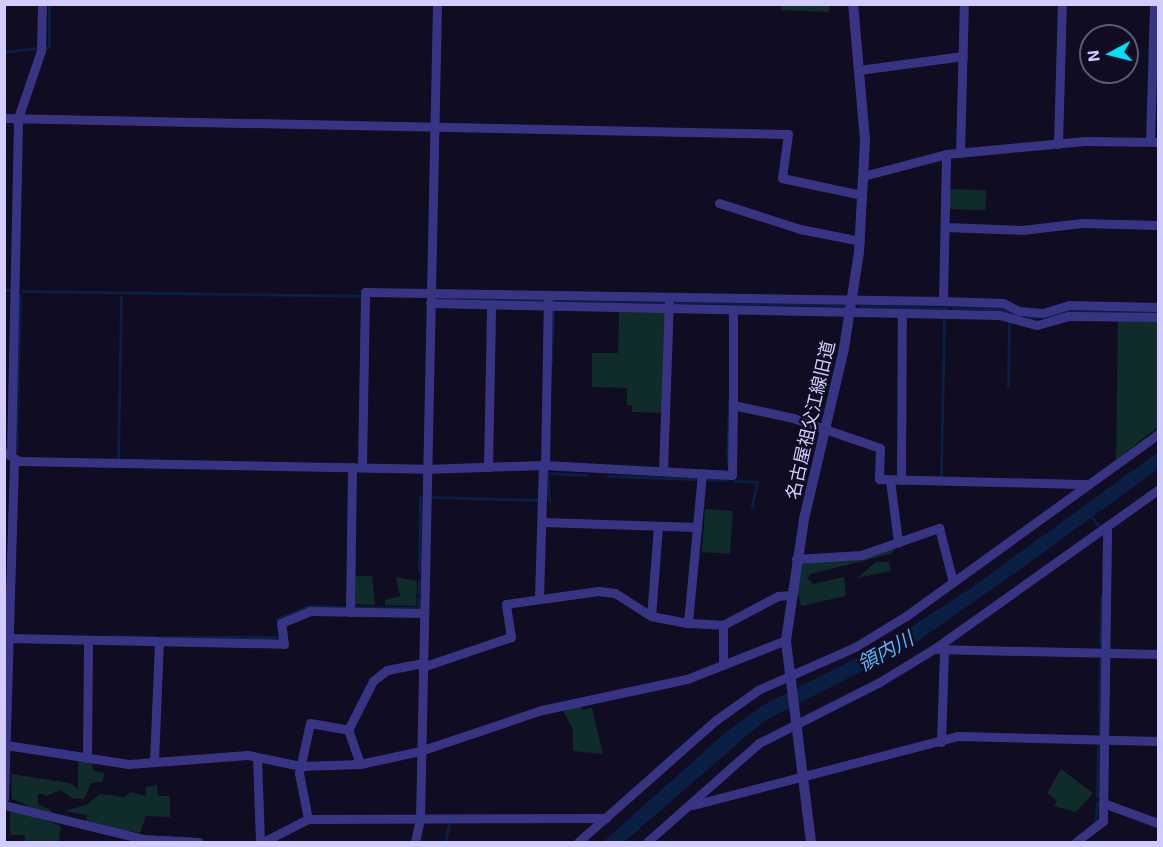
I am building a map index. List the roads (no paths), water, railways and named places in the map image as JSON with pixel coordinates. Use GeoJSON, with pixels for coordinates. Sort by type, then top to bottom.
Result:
{"type":"FeatureCollection","features":[{"type":"Feature","properties":{"kind":"street"},"geometry":{"type":"LineString","coordinates":[[4,798],[18,118],[41,51],[42,4]]}},
{"type":"Feature","properties":{"kind":"street"},"geometry":{"type":"LineString","coordinates":[[415,843],[420,819],[437,4]]}},
{"type":"Feature","properties":{"kind":"street","name":"名古屋祖父江線旧道"},"geometry":{"type":"LineString","coordinates":[[811,843],[786,640],[796,559],[854,299],[863,176],[860,70],[853,4]]}},
{"type":"Feature","properties":{"kind":"street"},"geometry":{"type":"LineString","coordinates":[[960,153],[964,4]]}},
{"type":"Feature","properties":{"kind":"street"},"geometry":{"type":"LineString","coordinates":[[1058,144],[1062,4]]}},
{"type":"Feature","properties":{"kind":"street"},"geometry":{"type":"LineString","coordinates":[[863,176],[946,154],[1058,144],[1154,142],[1154,4]]}},
{"type":"Feature","properties":{"kind":"street"},"geometry":{"type":"LineString","coordinates":[[860,70],[963,56]]}},
{"type":"Feature","properties":{"kind":"street"},"geometry":{"type":"LineString","coordinates":[[4,118],[788,134],[782,178],[862,195]]}},
{"type":"Feature","properties":{"kind":"street"},"geometry":{"type":"LineString","coordinates":[[943,301],[946,154]]}},
{"type":"Feature","properties":{"kind":"street"},"geometry":{"type":"LineString","coordinates":[[719,203],[800,228],[860,241]]}},
{"type":"Feature","properties":{"kind":"street"},"geometry":{"type":"LineString","coordinates":[[945,227],[1022,230],[1082,223],[1157,225]]}},
{"type":"Feature","properties":{"kind":"street"},"geometry":{"type":"LineString","coordinates":[[350,612],[365,292],[491,304],[548,300],[669,308],[999,315],[1037,325],[1069,316],[1158,317]]}},
{"type":"Feature","properties":{"kind":"street"},"geometry":{"type":"LineString","coordinates":[[430,298],[943,301],[1003,303],[1019,311],[1043,313],[1069,305],[1158,307]]}},
{"type":"Feature","properties":{"kind":"street"},"geometry":{"type":"LineString","coordinates":[[663,471],[669,298]]}},
{"type":"Feature","properties":{"kind":"street"},"geometry":{"type":"LineString","coordinates":[[539,598],[548,300]]}},
{"type":"Feature","properties":{"kind":"street"},"geometry":{"type":"LineString","coordinates":[[488,467],[491,304]]}},
{"type":"Feature","properties":{"kind":"street"},"geometry":{"type":"LineString","coordinates":[[10,456],[426,469],[544,466],[732,475],[733,310]]}},
{"type":"Feature","properties":{"kind":"street"},"geometry":{"type":"LineString","coordinates":[[901,480],[902,314]]}},
{"type":"Feature","properties":{"kind":"street"},"geometry":{"type":"LineString","coordinates":[[733,405],[824,428],[880,448],[879,480],[1089,484]]}},
{"type":"Feature","properties":{"kind":"street"},"geometry":{"type":"LineString","coordinates":[[578,843],[716,720],[758,690],[790,678],[855,647],[952,582],[1158,434]]}},
{"type":"Feature","properties":{"kind":"street"},"geometry":{"type":"LineString","coordinates":[[688,623],[702,473]]}},
{"type":"Feature","properties":{"kind":"street"},"geometry":{"type":"LineString","coordinates":[[890,480],[898,542]]}},
{"type":"Feature","properties":{"kind":"street"},"geometry":{"type":"LineString","coordinates":[[647,843],[759,743],[795,722],[878,683],[939,649],[1158,490]]}},
{"type":"Feature","properties":{"kind":"street"},"geometry":{"type":"LineString","coordinates":[[543,522],[697,527]]}},
{"type":"Feature","properties":{"kind":"street"},"geometry":{"type":"LineString","coordinates":[[651,616],[658,526]]}},
{"type":"Feature","properties":{"kind":"street"},"geometry":{"type":"LineString","coordinates":[[1076,843],[1103,821],[1107,526]]}},
{"type":"Feature","properties":{"kind":"street"},"geometry":{"type":"LineString","coordinates":[[796,559],[861,555],[939,528],[952,582]]}},
{"type":"Feature","properties":{"kind":"street"},"geometry":{"type":"LineString","coordinates":[[360,764],[348,730],[368,688],[381,674],[422,665],[511,638],[506,604],[598,591],[615,593],[651,616],[688,623],[723,626],[778,596],[790,596]]}},
{"type":"Feature","properties":{"kind":"street"},"geometry":{"type":"LineString","coordinates":[[8,632],[88,640],[284,644],[281,623],[310,611],[423,613]]}},
{"type":"Feature","properties":{"kind":"street"},"geometry":{"type":"LineString","coordinates":[[723,626],[723,665]]}},
{"type":"Feature","properties":{"kind":"street"},"geometry":{"type":"LineString","coordinates":[[87,758],[88,640]]}},
{"type":"Feature","properties":{"kind":"street"},"geometry":{"type":"LineString","coordinates":[[6,746],[129,764],[258,757],[300,766],[360,764],[420,751],[542,710],[687,679],[786,640]]}},
{"type":"Feature","properties":{"kind":"street"},"geometry":{"type":"LineString","coordinates":[[154,761],[159,642]]}},
{"type":"Feature","properties":{"kind":"street"},"geometry":{"type":"LineString","coordinates":[[939,649],[1158,654]]}},
{"type":"Feature","properties":{"kind":"street"},"geometry":{"type":"LineString","coordinates":[[939,649],[941,741]]}},
{"type":"Feature","properties":{"kind":"street"},"geometry":{"type":"LineString","coordinates":[[308,819],[300,766],[310,723],[348,730]]}},
{"type":"Feature","properties":{"kind":"street"},"geometry":{"type":"LineString","coordinates":[[690,805],[958,736],[1158,741]]}},
{"type":"Feature","properties":{"kind":"street"},"geometry":{"type":"LineString","coordinates":[[258,757],[262,843],[308,819],[606,818]]}},
{"type":"Feature","properties":{"kind":"street"},"geometry":{"type":"LineString","coordinates":[[1103,803],[1158,823]]}},
{"type":"Feature","properties":{"kind":"street"},"geometry":{"type":"LineString","coordinates":[[4,805],[50,819],[143,839],[199,843]]}},
{"type":"Feature","properties":{"kind":"water","name":"領内川"},"geometry":{"type":"Polygon","coordinates":[[[1158,452],[1158,469],[1015,573],[908,648],[764,721],[624,842],[603,842],[727,731],[765,704],[885,644],[971,588],[1158,452]]]}},
{"type":"Feature","properties":{"kind":"waterway"},"geometry":{"type":"LineString","coordinates":[[46,47],[49,47],[49,4]]}},
{"type":"Feature","properties":{"kind":"waterway"},"geometry":{"type":"LineString","coordinates":[[4,52],[36,48]]}},
{"type":"Feature","properties":{"kind":"waterway"},"geometry":{"type":"LineString","coordinates":[[4,290],[9,290]]}},
{"type":"Feature","properties":{"kind":"waterway"},"geometry":{"type":"LineString","coordinates":[[23,291],[362,296]]}},
{"type":"Feature","properties":{"kind":"waterway"},"geometry":{"type":"LineString","coordinates":[[16,452],[20,295]]}},
{"type":"Feature","properties":{"kind":"waterway"},"geometry":{"type":"LineString","coordinates":[[118,457],[121,297]]}},
{"type":"Feature","properties":{"kind":"waterway"},"geometry":{"type":"LineString","coordinates":[[438,298],[545,300]]}},
{"type":"Feature","properties":{"kind":"waterway"},"geometry":{"type":"LineString","coordinates":[[552,300],[666,302]]}},
{"type":"Feature","properties":{"kind":"waterway"},"geometry":{"type":"LineString","coordinates":[[671,302],[845,305]]}},
{"type":"Feature","properties":{"kind":"waterway"},"geometry":{"type":"LineString","coordinates":[[860,306],[947,308]]}},
{"type":"Feature","properties":{"kind":"waterway"},"geometry":{"type":"LineString","coordinates":[[551,363],[553,308]]}},
{"type":"Feature","properties":{"kind":"waterway"},"geometry":{"type":"LineString","coordinates":[[952,308],[1001,309],[1012,315]]}},
{"type":"Feature","properties":{"kind":"waterway"},"geometry":{"type":"LineString","coordinates":[[1028,318],[1074,311],[1158,312]]}},
{"type":"Feature","properties":{"kind":"waterway"},"geometry":{"type":"LineString","coordinates":[[941,476],[944,317]]}},
{"type":"Feature","properties":{"kind":"waterway"},"geometry":{"type":"LineString","coordinates":[[1008,386],[1009,323]]}},
{"type":"Feature","properties":{"kind":"waterway"},"geometry":{"type":"LineString","coordinates":[[727,461],[729,400]]}},
{"type":"Feature","properties":{"kind":"waterway"},"geometry":{"type":"LineString","coordinates":[[549,500],[547,473],[587,475]]}},
{"type":"Feature","properties":{"kind":"waterway"},"geometry":{"type":"LineString","coordinates":[[608,476],[697,479]]}},
{"type":"Feature","properties":{"kind":"waterway"},"geometry":{"type":"LineString","coordinates":[[707,479],[727,480]]}},
{"type":"Feature","properties":{"kind":"waterway"},"geometry":{"type":"LineString","coordinates":[[734,481],[757,482],[752,506]]}},
{"type":"Feature","properties":{"kind":"waterway"},"geometry":{"type":"LineString","coordinates":[[419,571],[420,497]]}},
{"type":"Feature","properties":{"kind":"waterway"},"geometry":{"type":"LineString","coordinates":[[433,497],[539,500]]}},
{"type":"Feature","properties":{"kind":"waterway"},"geometry":{"type":"LineString","coordinates":[[1090,515],[1098,525]]}},
{"type":"Feature","properties":{"kind":"waterway"},"geometry":{"type":"LineString","coordinates":[[418,593],[419,581]]}},
{"type":"Feature","properties":{"kind":"waterway"},"geometry":{"type":"LineString","coordinates":[[1100,644],[1101,596]]}},
{"type":"Feature","properties":{"kind":"waterway"},"geometry":{"type":"LineString","coordinates":[[354,607],[418,608],[418,598]]}},
{"type":"Feature","properties":{"kind":"waterway"},"geometry":{"type":"LineString","coordinates":[[278,625],[277,619],[310,606],[346,607]]}},
{"type":"Feature","properties":{"kind":"waterway"},"geometry":{"type":"LineString","coordinates":[[109,636],[156,637]]}},
{"type":"Feature","properties":{"kind":"waterway"},"geometry":{"type":"LineString","coordinates":[[163,637],[280,637]]}},
{"type":"Feature","properties":{"kind":"waterway"},"geometry":{"type":"LineString","coordinates":[[1099,734],[1100,659]]}},
{"type":"Feature","properties":{"kind":"waterway"},"geometry":{"type":"LineString","coordinates":[[1097,797],[1098,746]]}},
{"type":"Feature","properties":{"kind":"waterway"},"geometry":{"type":"LineString","coordinates":[[1095,823],[1097,803]]}},
{"type":"Feature","properties":{"kind":"waterway"},"geometry":{"type":"LineString","coordinates":[[445,842],[449,824]]}}]}
